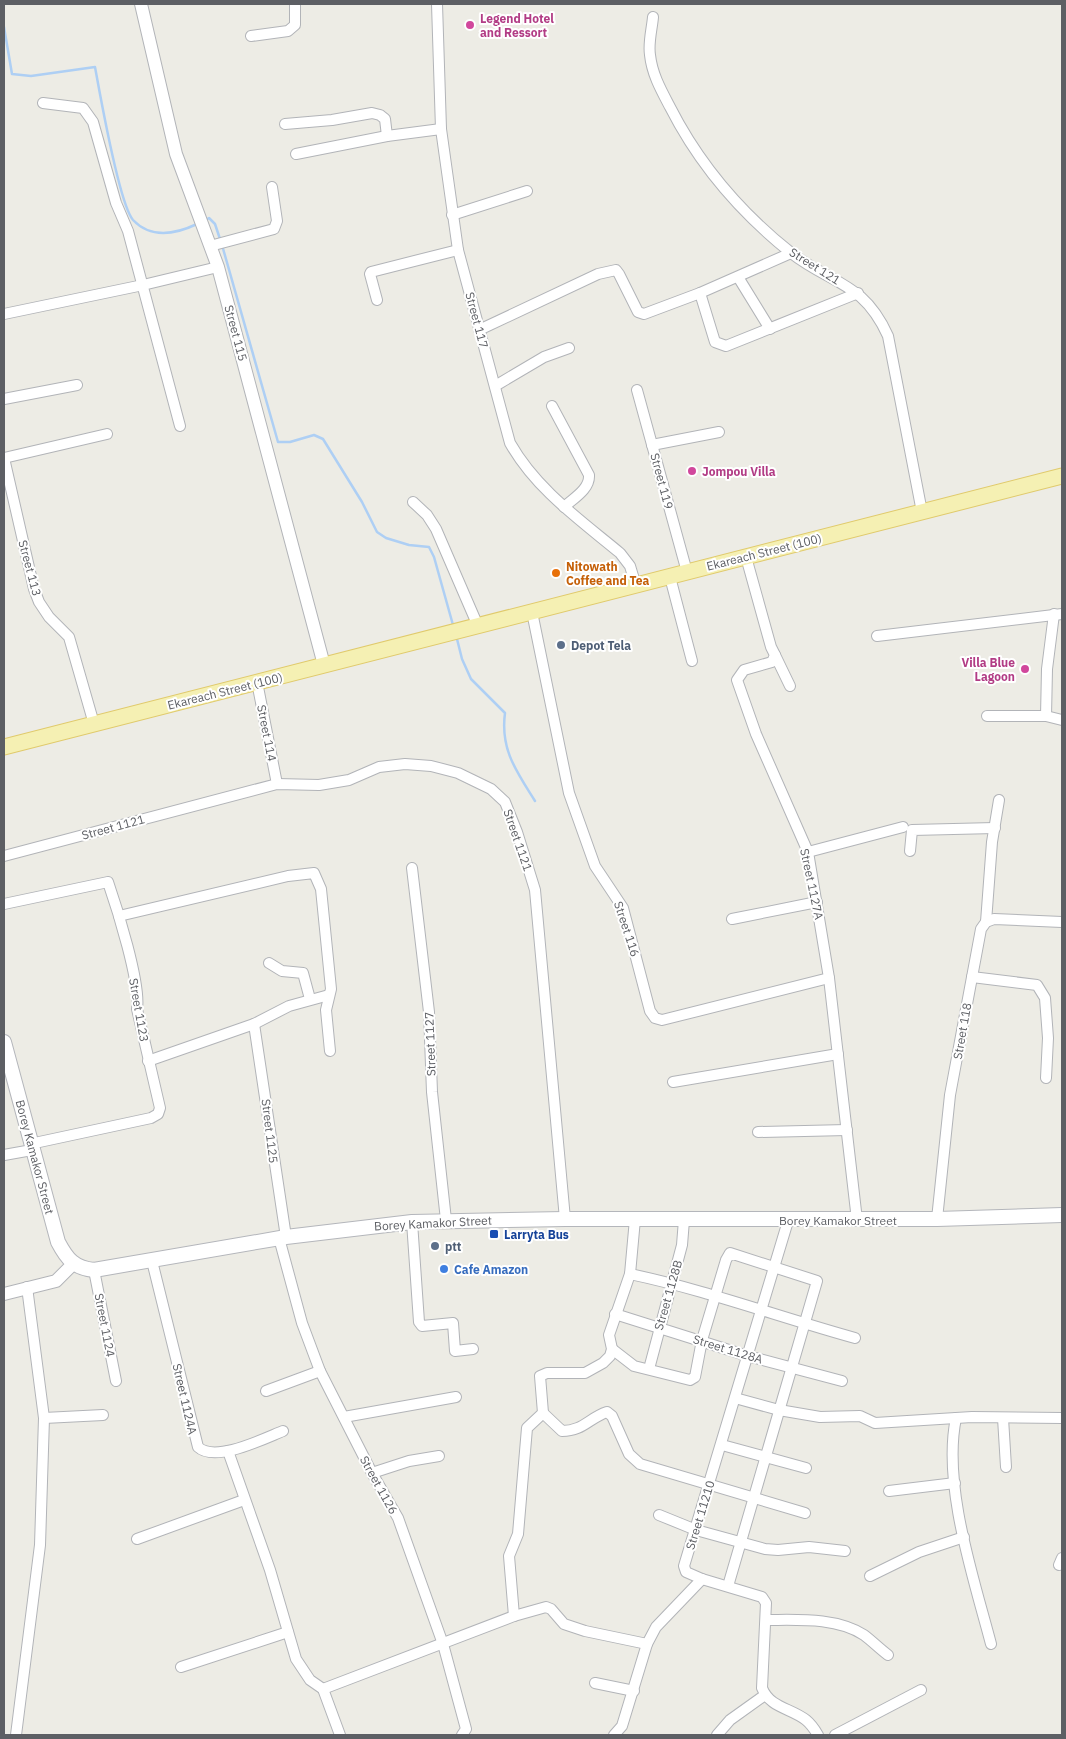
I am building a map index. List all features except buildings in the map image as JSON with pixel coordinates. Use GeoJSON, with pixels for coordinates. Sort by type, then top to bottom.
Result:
{"type":"FeatureCollection","features":[{"type":"Feature","properties":{"kind":"main road","name":"Ekareach Street (100)"},"geometry":{"type":"LineString","coordinates":[[4,747],[1062,476]]}},
{"type":"Feature","properties":{"kind":"main road","name":"Borey Kamakor Street"},"geometry":{"type":"LineString","coordinates":[[4,1042],[58,1242],[73,1264],[94,1270],[282,1238],[412,1222],[446,1220],[635,1219],[788,1221],[1062,1215]]}},
{"type":"Feature","properties":{"kind":"street","name":"Street 115"},"geometry":{"type":"LineString","coordinates":[[141,4],[176,154],[218,267],[324,665]]}},
{"type":"Feature","properties":{"kind":"street"},"geometry":{"type":"LineString","coordinates":[[251,36],[288,31],[295,25],[295,4]]}},
{"type":"Feature","properties":{"kind":"street","name":"Street 117"},"geometry":{"type":"LineString","coordinates":[[436,4],[441,128],[452,215],[458,250],[510,443],[522,465],[539,485],[620,553],[630,566],[636,586]]}},
{"type":"Feature","properties":{"kind":"street","name":"Street 121"},"geometry":{"type":"LineString","coordinates":[[653,17],[649,53],[655,78],[685,136],[708,171],[741,208],[791,253],[858,293],[880,318],[888,336],[922,512]]}},
{"type":"Feature","properties":{"kind":"street"},"geometry":{"type":"LineString","coordinates":[[43,103],[82,108],[94,122],[116,203],[128,231],[180,426]]}},
{"type":"Feature","properties":{"kind":"street"},"geometry":{"type":"LineString","coordinates":[[285,124],[332,120],[372,113],[380,115],[385,119],[387,136]]}},
{"type":"Feature","properties":{"kind":"street"},"geometry":{"type":"LineString","coordinates":[[296,154],[387,136],[441,128]]}},
{"type":"Feature","properties":{"kind":"street"},"geometry":{"type":"LineString","coordinates":[[208,240],[274,229],[277,221],[272,187]]}},
{"type":"Feature","properties":{"kind":"street"},"geometry":{"type":"LineString","coordinates":[[452,215],[527,191]]}},
{"type":"Feature","properties":{"kind":"street"},"geometry":{"type":"LineString","coordinates":[[377,300],[371,272],[458,250]]}},
{"type":"Feature","properties":{"kind":"street"},"geometry":{"type":"LineString","coordinates":[[479,330],[610,270],[616,270],[619,274],[641,314],[700,293],[791,253]]}},
{"type":"Feature","properties":{"kind":"street"},"geometry":{"type":"LineString","coordinates":[[4,314],[218,267]]}},
{"type":"Feature","properties":{"kind":"street"},"geometry":{"type":"LineString","coordinates":[[738,277],[770,330]]}},
{"type":"Feature","properties":{"kind":"street"},"geometry":{"type":"LineString","coordinates":[[700,293],[715,342],[720,346],[726,346],[770,330],[858,293]]}},
{"type":"Feature","properties":{"kind":"street"},"geometry":{"type":"LineString","coordinates":[[495,386],[544,358],[569,348]]}},
{"type":"Feature","properties":{"kind":"street"},"geometry":{"type":"LineString","coordinates":[[4,399],[77,384]]}},
{"type":"Feature","properties":{"kind":"street","name":"Street 119"},"geometry":{"type":"LineString","coordinates":[[637,390],[687,572]]}},
{"type":"Feature","properties":{"kind":"street"},"geometry":{"type":"LineString","coordinates":[[552,406],[589,475],[590,482],[586,488],[564,507]]}},
{"type":"Feature","properties":{"kind":"street"},"geometry":{"type":"LineString","coordinates":[[652,445],[719,432]]}},
{"type":"Feature","properties":{"kind":"street"},"geometry":{"type":"LineString","coordinates":[[4,458],[107,434]]}},
{"type":"Feature","properties":{"kind":"street","name":"Street 113"},"geometry":{"type":"LineString","coordinates":[[4,458],[34,589],[49,617],[69,636],[94,724]]}},
{"type":"Feature","properties":{"kind":"street"},"geometry":{"type":"LineString","coordinates":[[413,502],[427,515],[436,529],[472,628]]}},
{"type":"Feature","properties":{"kind":"street"},"geometry":{"type":"LineString","coordinates":[[746,557],[771,647],[790,686]]}},
{"type":"Feature","properties":{"kind":"street"},"geometry":{"type":"LineString","coordinates":[[670,577],[692,661]]}},
{"type":"Feature","properties":{"kind":"street","name":"Street 116"},"geometry":{"type":"LineString","coordinates":[[532,612],[569,793],[596,866],[623,908],[650,1011],[655,1018],[662,1020],[829,978]]}},
{"type":"Feature","properties":{"kind":"street"},"geometry":{"type":"LineString","coordinates":[[877,636],[1058,614],[1047,669],[1046,716]]}},
{"type":"Feature","properties":{"kind":"street","name":"Street 1127A"},"geometry":{"type":"LineString","coordinates":[[775,655],[772,662],[744,670],[737,680],[756,734],[808,852],[829,978],[857,1220]]}},
{"type":"Feature","properties":{"kind":"street","name":"Street 114"},"geometry":{"type":"LineString","coordinates":[[257,682],[278,784]]}},
{"type":"Feature","properties":{"kind":"street"},"geometry":{"type":"LineString","coordinates":[[987,716],[1046,716],[1062,720]]}},
{"type":"Feature","properties":{"kind":"street","name":"Street 1121"},"geometry":{"type":"LineString","coordinates":[[4,856],[278,784],[319,785],[349,780],[379,767],[405,764],[431,766],[458,773],[491,789],[505,802],[518,832],[534,890],[565,1219]]}},
{"type":"Feature","properties":{"kind":"street","name":"Street 118"},"geometry":{"type":"LineString","coordinates":[[937,1219],[950,1095],[981,928],[986,922],[999,800]]}},
{"type":"Feature","properties":{"kind":"street"},"geometry":{"type":"LineString","coordinates":[[808,852],[903,827]]}},
{"type":"Feature","properties":{"kind":"street"},"geometry":{"type":"LineString","coordinates":[[910,851],[912,830],[995,828]]}},
{"type":"Feature","properties":{"kind":"street","name":"Street 1127"},"geometry":{"type":"LineString","coordinates":[[412,868],[429,1012],[432,1092],[446,1220]]}},
{"type":"Feature","properties":{"kind":"street"},"geometry":{"type":"LineString","coordinates":[[119,916],[288,876],[314,873],[321,889],[331,989],[326,1010],[330,1050]]}},
{"type":"Feature","properties":{"kind":"street","name":"Street 1123"},"geometry":{"type":"LineString","coordinates":[[4,904],[108,882],[119,916],[139,1000],[137,1009],[160,1108],[158,1114],[4,1155]]}},
{"type":"Feature","properties":{"kind":"street"},"geometry":{"type":"LineString","coordinates":[[732,919],[817,902]]}},
{"type":"Feature","properties":{"kind":"street"},"geometry":{"type":"LineString","coordinates":[[986,922],[994,919],[1062,922]]}},
{"type":"Feature","properties":{"kind":"street"},"geometry":{"type":"LineString","coordinates":[[269,963],[282,971],[303,972],[310,999]]}},
{"type":"Feature","properties":{"kind":"street"},"geometry":{"type":"LineString","coordinates":[[972,976],[1037,985],[1045,998],[1048,1038],[1046,1078]]}},
{"type":"Feature","properties":{"kind":"street"},"geometry":{"type":"LineString","coordinates":[[148,1061],[254,1024],[289,1006],[329,994]]}},
{"type":"Feature","properties":{"kind":"street","name":"Street 1125"},"geometry":{"type":"LineString","coordinates":[[254,1024],[282,1238]]}},
{"type":"Feature","properties":{"kind":"street"},"geometry":{"type":"LineString","coordinates":[[673,1082],[838,1054]]}},
{"type":"Feature","properties":{"kind":"street"},"geometry":{"type":"LineString","coordinates":[[758,1132],[847,1130]]}},
{"type":"Feature","properties":{"kind":"street"},"geometry":{"type":"LineString","coordinates":[[635,1219],[630,1274],[609,1335],[612,1349],[610,1356],[585,1372],[547,1373],[540,1376],[543,1413],[562,1431],[572,1431],[582,1428],[600,1414],[608,1412],[612,1416],[629,1454],[635,1462],[805,1513]]}},
{"type":"Feature","properties":{"kind":"street","name":"Street 1128B"},"geometry":{"type":"LineString","coordinates":[[649,1369],[658,1328],[682,1245],[684,1220]]}},
{"type":"Feature","properties":{"kind":"street","name":"Street 11210"},"geometry":{"type":"LineString","coordinates":[[765,1695],[762,1688],[766,1603],[762,1597],[702,1580],[686,1572],[684,1566],[788,1221]]}},
{"type":"Feature","properties":{"kind":"street"},"geometry":{"type":"LineString","coordinates":[[412,1222],[420,1322],[422,1326],[453,1323],[454,1349],[457,1351],[473,1349]]}},
{"type":"Feature","properties":{"kind":"street","name":"Street 1126"},"geometry":{"type":"LineString","coordinates":[[282,1238],[302,1324],[320,1371],[372,1473],[398,1518],[443,1644],[466,1729],[462,1735]]}},
{"type":"Feature","properties":{"kind":"street"},"geometry":{"type":"LineString","coordinates":[[612,1349],[626,1362],[690,1380],[695,1377],[702,1340],[726,1260],[730,1253],[817,1281],[728,1586]]}},
{"type":"Feature","properties":{"kind":"street","name":"Street 1124A"},"geometry":{"type":"LineString","coordinates":[[152,1261],[198,1447],[204,1452],[216,1454],[283,1431]]}},
{"type":"Feature","properties":{"kind":"street"},"geometry":{"type":"LineString","coordinates":[[4,1294],[56,1281],[73,1264]]}},
{"type":"Feature","properties":{"kind":"street","name":"Street 1124"},"geometry":{"type":"LineString","coordinates":[[94,1270],[116,1381]]}},
{"type":"Feature","properties":{"kind":"street"},"geometry":{"type":"LineString","coordinates":[[630,1274],[717,1295],[761,1311],[855,1338]]}},
{"type":"Feature","properties":{"kind":"street"},"geometry":{"type":"LineString","coordinates":[[16,1735],[40,1545],[44,1418],[27,1288]]}},
{"type":"Feature","properties":{"kind":"street","name":"Street 1128A"},"geometry":{"type":"LineString","coordinates":[[615,1314],[748,1356],[842,1382]]}},
{"type":"Feature","properties":{"kind":"street"},"geometry":{"type":"LineString","coordinates":[[266,1391],[320,1371]]}},
{"type":"Feature","properties":{"kind":"street"},"geometry":{"type":"LineString","coordinates":[[344,1417],[456,1397]]}},
{"type":"Feature","properties":{"kind":"street"},"geometry":{"type":"LineString","coordinates":[[735,1398],[779,1410],[820,1417],[860,1416],[875,1423],[956,1418],[1062,1418]]}},
{"type":"Feature","properties":{"kind":"street"},"geometry":{"type":"LineString","coordinates":[[514,1616],[509,1556],[518,1534],[527,1428],[543,1413]]}},
{"type":"Feature","properties":{"kind":"street"},"geometry":{"type":"LineString","coordinates":[[44,1418],[103,1415]]}},
{"type":"Feature","properties":{"kind":"street"},"geometry":{"type":"LineString","coordinates":[[956,1418],[952,1446],[955,1483],[964,1537],[990,1644]]}},
{"type":"Feature","properties":{"kind":"street"},"geometry":{"type":"LineString","coordinates":[[1003,1418],[1006,1466]]}},
{"type":"Feature","properties":{"kind":"street"},"geometry":{"type":"LineString","coordinates":[[722,1445],[806,1468]]}},
{"type":"Feature","properties":{"kind":"street"},"geometry":{"type":"LineString","coordinates":[[228,1451],[270,1570],[296,1659],[310,1680],[324,1689],[340,1735]]}},
{"type":"Feature","properties":{"kind":"street"},"geometry":{"type":"LineString","coordinates":[[372,1473],[409,1460],[439,1456]]}},
{"type":"Feature","properties":{"kind":"street"},"geometry":{"type":"LineString","coordinates":[[889,1491],[955,1483]]}},
{"type":"Feature","properties":{"kind":"street"},"geometry":{"type":"LineString","coordinates":[[137,1539],[244,1500]]}},
{"type":"Feature","properties":{"kind":"street"},"geometry":{"type":"LineString","coordinates":[[659,1515],[696,1530],[741,1543],[778,1550],[808,1547],[845,1551]]}},
{"type":"Feature","properties":{"kind":"street"},"geometry":{"type":"LineString","coordinates":[[870,1576],[919,1552],[964,1537]]}},
{"type":"Feature","properties":{"kind":"street"},"geometry":{"type":"LineString","coordinates":[[614,1735],[622,1726],[647,1644],[656,1627],[702,1580]]}},
{"type":"Feature","properties":{"kind":"street"},"geometry":{"type":"LineString","coordinates":[[324,1689],[514,1616],[546,1607],[551,1609],[564,1624],[585,1631],[647,1644]]}},
{"type":"Feature","properties":{"kind":"street"},"geometry":{"type":"LineString","coordinates":[[766,1620],[798,1620],[839,1624],[863,1635],[888,1655]]}},
{"type":"Feature","properties":{"kind":"street"},"geometry":{"type":"LineString","coordinates":[[181,1667],[288,1632]]}},
{"type":"Feature","properties":{"kind":"street"},"geometry":{"type":"LineString","coordinates":[[594,1683],[634,1690]]}},
{"type":"Feature","properties":{"kind":"street"},"geometry":{"type":"LineString","coordinates":[[835,1735],[921,1690]]}},
{"type":"Feature","properties":{"kind":"street"},"geometry":{"type":"LineString","coordinates":[[717,1735],[730,1720],[765,1695],[771,1702],[806,1720],[818,1735]]}},
{"type":"Feature","properties":{"kind":"waterway"},"geometry":{"type":"LineString","coordinates":[[4,27],[12,74],[31,76],[95,67],[116,172],[133,220],[148,230],[164,233],[181,230],[197,224]]}},
{"type":"Feature","properties":{"kind":"waterway"},"geometry":{"type":"LineString","coordinates":[[204,221],[209,218],[215,224],[220,239]]}},
{"type":"Feature","properties":{"kind":"waterway"},"geometry":{"type":"LineString","coordinates":[[222,245],[278,442],[290,442],[314,435],[323,439],[362,502],[377,532],[386,538],[409,545],[429,547],[434,557],[453,625]]}},
{"type":"Feature","properties":{"kind":"waterway"},"geometry":{"type":"LineString","coordinates":[[456,635],[462,659],[471,679],[505,713],[505,738],[511,760],[535,801]]}},
{"type":"Feature","properties":{"kind":"place","name":"Legend Hotel and Ressort"},"geometry":{"type":"Point","coordinates":[470,25]}},
{"type":"Feature","properties":{"kind":"place","name":"Jompou Villa"},"geometry":{"type":"Point","coordinates":[692,471]}},
{"type":"Feature","properties":{"kind":"place","name":"Nitowath Coffee and Tea"},"geometry":{"type":"Point","coordinates":[556,573]}},
{"type":"Feature","properties":{"kind":"place","name":"Depot Tela"},"geometry":{"type":"Point","coordinates":[561,645]}},
{"type":"Feature","properties":{"kind":"place","name":"Villa Blue Lagoon"},"geometry":{"type":"Point","coordinates":[1025,669]}},
{"type":"Feature","properties":{"kind":"place","name":"Larryta Bus"},"geometry":{"type":"Point","coordinates":[494,1234]}},
{"type":"Feature","properties":{"kind":"place","name":"ptt"},"geometry":{"type":"Point","coordinates":[435,1246]}},
{"type":"Feature","properties":{"kind":"place","name":"Cafe Amazon"},"geometry":{"type":"Point","coordinates":[444,1269]}}]}
